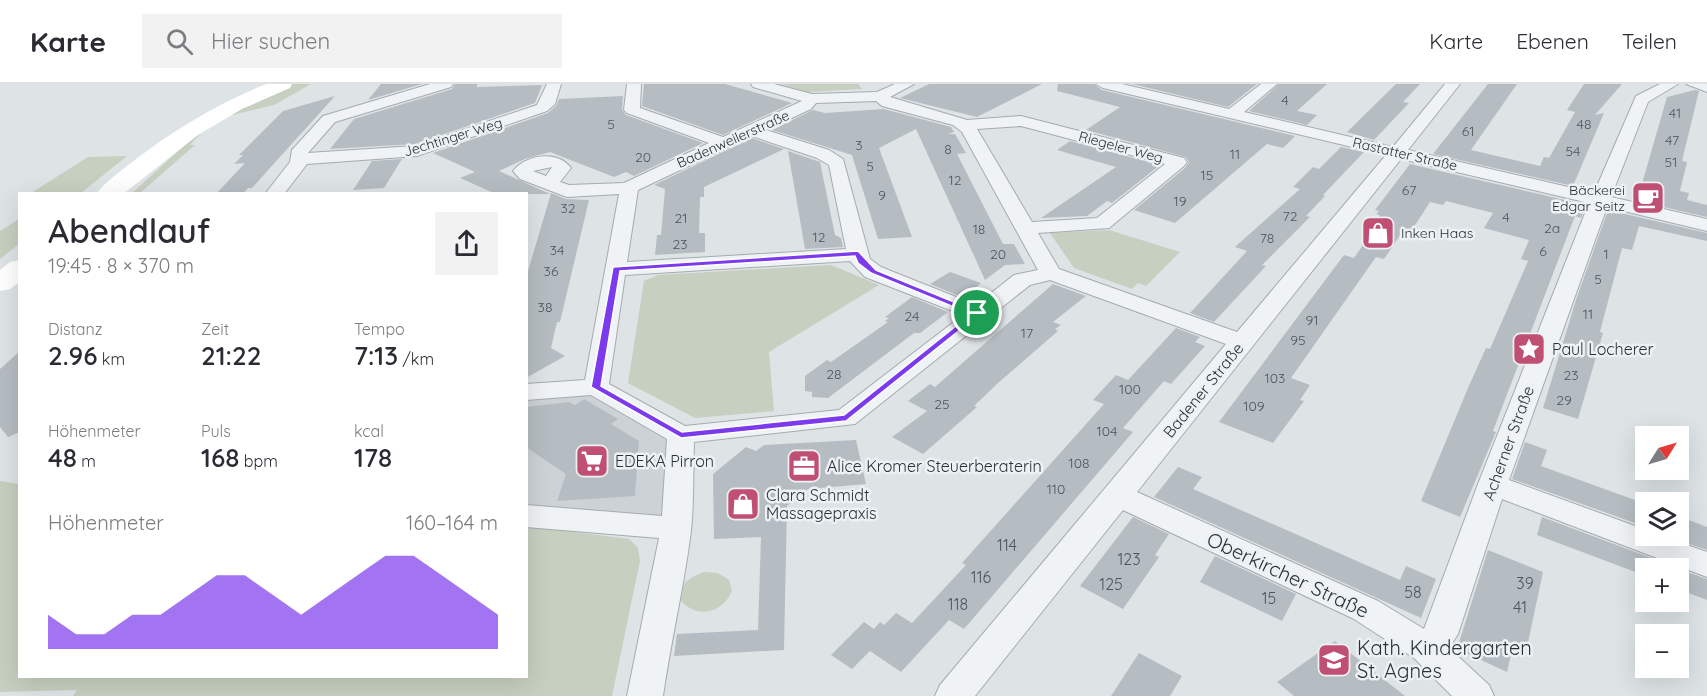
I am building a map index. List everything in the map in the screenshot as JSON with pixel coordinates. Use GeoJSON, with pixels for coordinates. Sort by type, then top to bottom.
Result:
{"type":"FeatureCollection","features":[{"type":"Feature","properties":{"kind":"main road"},"geometry":{"type":"LineString","coordinates":[[110,192],[154,154],[182,135],[222,111],[283,84]]}},
{"type":"Feature","properties":{"kind":"main road"},"geometry":{"type":"LineString","coordinates":[[127,192],[182,135]]}},
{"type":"Feature","properties":{"kind":"main road"},"geometry":{"type":"LineString","coordinates":[[0,283],[18,270]]}},
{"type":"Feature","properties":{"kind":"main road"},"geometry":{"type":"LineString","coordinates":[[0,298],[18,284]]}},
{"type":"Feature","properties":{"kind":"street"},"geometry":{"type":"LineString","coordinates":[[276,192],[299,163],[298,154],[329,119],[446,84]]}},
{"type":"Feature","properties":{"kind":"street","name":"Jechtinger Weg"},"geometry":{"type":"LineString","coordinates":[[299,159],[417,152],[542,108],[547,104],[554,84]]}},
{"type":"Feature","properties":{"kind":"street"},"geometry":{"type":"LineString","coordinates":[[634,84],[632,111],[723,143]]}},
{"type":"Feature","properties":{"kind":"street"},"geometry":{"type":"LineString","coordinates":[[758,84],[811,99],[880,96],[907,84]]}},
{"type":"Feature","properties":{"kind":"street","name":"Rastatter Straße"},"geometry":{"type":"LineString","coordinates":[[1103,84],[1707,225]]}},
{"type":"Feature","properties":{"kind":"street"},"geometry":{"type":"LineString","coordinates":[[1233,114],[1270,84]]}},
{"type":"Feature","properties":{"kind":"street","name":"Badener Straße"},"geometry":{"type":"LineString","coordinates":[[952,696],[1453,84]]}},
{"type":"Feature","properties":{"kind":"street","name":"Acherner Straße"},"geometry":{"type":"LineString","coordinates":[[1426,648],[1442,634],[1492,484],[1599,200],[1641,99],[1671,84]]}},
{"type":"Feature","properties":{"kind":"street"},"geometry":{"type":"LineString","coordinates":[[1693,84],[1707,88]]}},
{"type":"Feature","properties":{"kind":"street"},"geometry":{"type":"LineString","coordinates":[[880,96],[887,103],[965,125],[1051,273]]}},
{"type":"Feature","properties":{"kind":"street","name":"Badenweilerstraße"},"geometry":{"type":"LineString","coordinates":[[549,184],[567,191],[629,188],[634,183],[806,106],[811,99]]}},
{"type":"Feature","properties":{"kind":"street","name":"Riegeler Weg"},"geometry":{"type":"LineString","coordinates":[[965,125],[1012,117],[1178,162],[1102,224],[1026,228]]}},
{"type":"Feature","properties":{"kind":"street"},"geometry":{"type":"LineString","coordinates":[[752,131],[823,154],[837,163],[858,254],[861,262],[873,272],[977,313]]}},
{"type":"Feature","properties":{"kind":"street"},"geometry":{"type":"LineString","coordinates":[[596,387],[629,188]]}},
{"type":"Feature","properties":{"kind":"street"},"geometry":{"type":"LineString","coordinates":[[616,269],[858,254]]}},
{"type":"Feature","properties":{"kind":"street"},"geometry":{"type":"LineString","coordinates":[[528,392],[596,387],[681,435],[846,418],[1022,280],[1033,275],[1051,273],[1242,342]]}},
{"type":"Feature","properties":{"kind":"street"},"geometry":{"type":"LineString","coordinates":[[645,696],[653,643],[661,621],[676,528],[681,435]]}},
{"type":"Feature","properties":{"kind":"street"},"geometry":{"type":"LineString","coordinates":[[1492,484],[1707,565]]}},
{"type":"Feature","properties":{"kind":"street","name":"Oberkircher Straße"},"geometry":{"type":"LineString","coordinates":[[1118,495],[1366,610],[1426,648],[1476,696]]}},
{"type":"Feature","properties":{"kind":"street"},"geometry":{"type":"LineString","coordinates":[[528,516],[676,528]]}},
{"type":"Feature","properties":{"kind":"shaded area"},"geometry":{"type":"Polygon","coordinates":[[[591,393],[669,438],[665,517],[528,509],[528,398],[591,393]]]}},
{"type":"Feature","properties":{"kind":"green space"},"geometry":{"type":"Polygon","coordinates":[[[291,84],[311,84],[274,105],[228,116],[200,134],[190,145],[195,145],[141,192],[133,192],[209,123],[291,84]]]}},
{"type":"Feature","properties":{"kind":"green space"},"geometry":{"type":"Polygon","coordinates":[[[780,84],[858,84],[862,89],[807,92],[780,84]]]}},
{"type":"Feature","properties":{"kind":"green space"},"geometry":{"type":"Polygon","coordinates":[[[127,156],[82,192],[33,192],[88,157],[127,156]]]}},
{"type":"Feature","properties":{"kind":"green space"},"geometry":{"type":"Polygon","coordinates":[[[18,220],[18,245],[0,259],[0,231],[18,220]]]}},
{"type":"Feature","properties":{"kind":"green space"},"geometry":{"type":"Polygon","coordinates":[[[1109,230],[1180,252],[1146,286],[1138,283],[1132,289],[1074,268],[1050,233],[1109,230]]]}},
{"type":"Feature","properties":{"kind":"green space"},"geometry":{"type":"Polygon","coordinates":[[[831,265],[879,285],[769,352],[774,411],[695,418],[628,383],[644,281],[658,275],[831,265]]]}},
{"type":"Feature","properties":{"kind":"green space"},"geometry":{"type":"Polygon","coordinates":[[[0,481],[18,484],[18,678],[528,678],[528,526],[629,539],[638,548],[640,561],[612,696],[73,696],[77,690],[0,692],[0,481]]]}},
{"type":"Feature","properties":{"kind":"green space"},"geometry":{"type":"Polygon","coordinates":[[[704,572],[718,573],[729,580],[732,591],[722,605],[700,612],[685,605],[679,598],[687,581],[704,572]]]}},
{"type":"Feature","properties":{"kind":"building"},"geometry":{"type":"Polygon","coordinates":[[[381,84],[422,84],[368,100],[381,84]]]}},
{"type":"Feature","properties":{"kind":"building"},"geometry":{"type":"Polygon","coordinates":[[[455,84],[477,84],[477,87],[542,85],[535,103],[415,144],[330,149],[354,119],[452,89],[455,84]]]}},
{"type":"Feature","properties":{"kind":"building"},"geometry":{"type":"Polygon","coordinates":[[[644,84],[725,84],[792,103],[723,135],[642,106],[644,84]]]}},
{"type":"Feature","properties":{"kind":"building"},"geometry":{"type":"Polygon","coordinates":[[[929,84],[1042,84],[977,117],[900,98],[929,84]]]}},
{"type":"Feature","properties":{"kind":"building"},"geometry":{"type":"Polygon","coordinates":[[[1058,84],[1094,84],[1102,90],[1295,136],[1283,148],[1267,144],[1175,223],[1134,210],[1185,168],[1189,162],[1186,157],[1086,130],[1120,107],[1057,91],[1058,84]]]}},
{"type":"Feature","properties":{"kind":"building"},"geometry":{"type":"Polygon","coordinates":[[[1132,84],[1257,84],[1228,107],[1132,84]]]}},
{"type":"Feature","properties":{"kind":"building"},"geometry":{"type":"Polygon","coordinates":[[[1279,84],[1327,84],[1297,111],[1317,115],[1307,125],[1249,111],[1279,84]]]}},
{"type":"Feature","properties":{"kind":"building"},"geometry":{"type":"Polygon","coordinates":[[[1396,84],[1420,84],[1403,102],[1409,103],[1374,140],[1347,132],[1396,84]]]}},
{"type":"Feature","properties":{"kind":"building"},"geometry":{"type":"Polygon","coordinates":[[[1488,84],[1517,84],[1471,150],[1540,166],[1544,157],[1549,158],[1575,112],[1567,110],[1584,84],[1622,84],[1595,115],[1604,113],[1573,186],[1433,154],[1488,84]]]}},
{"type":"Feature","properties":{"kind":"building"},"geometry":{"type":"Polygon","coordinates":[[[1699,91],[1682,161],[1687,162],[1680,191],[1689,193],[1687,200],[1707,205],[1707,217],[1637,201],[1667,97],[1699,91]]]}},
{"type":"Feature","properties":{"kind":"building"},"geometry":{"type":"Polygon","coordinates":[[[335,96],[252,188],[248,188],[245,192],[218,192],[245,163],[234,164],[243,155],[239,155],[283,111],[335,96]]]}},
{"type":"Feature","properties":{"kind":"building"},"geometry":{"type":"Polygon","coordinates":[[[623,96],[622,110],[626,115],[703,143],[634,176],[626,172],[614,177],[550,152],[525,159],[499,171],[550,194],[492,192],[460,178],[475,172],[433,153],[548,113],[556,106],[559,99],[623,96]]]}},
{"type":"Feature","properties":{"kind":"building"},"geometry":{"type":"Polygon","coordinates":[[[884,109],[951,127],[954,132],[948,134],[955,134],[966,153],[957,154],[1003,244],[1014,244],[1025,264],[1005,265],[985,280],[916,129],[879,148],[912,237],[878,239],[852,155],[772,130],[813,110],[825,113],[884,109]]]}},
{"type":"Feature","properties":{"kind":"building"},"geometry":{"type":"Polygon","coordinates":[[[752,138],[784,149],[704,187],[704,197],[700,197],[699,233],[705,233],[705,252],[655,255],[657,235],[661,235],[665,189],[654,185],[752,138]]]}},
{"type":"Feature","properties":{"kind":"building"},"geometry":{"type":"Polygon","coordinates":[[[1070,141],[1160,165],[1112,203],[1107,201],[1087,216],[1041,218],[1116,167],[1057,150],[1070,141]]]}},
{"type":"Feature","properties":{"kind":"building"},"geometry":{"type":"Polygon","coordinates":[[[1341,147],[1364,152],[1306,216],[1310,217],[1262,265],[1266,266],[1214,322],[1190,313],[1247,251],[1235,247],[1300,189],[1293,187],[1313,167],[1319,169],[1341,147]]]}},
{"type":"Feature","properties":{"kind":"building"},"geometry":{"type":"Polygon","coordinates":[[[788,151],[820,162],[835,235],[841,238],[843,247],[805,249],[788,151]]]}},
{"type":"Feature","properties":{"kind":"building"},"geometry":{"type":"Polygon","coordinates":[[[402,159],[384,188],[353,190],[372,161],[402,159]]]}},
{"type":"Feature","properties":{"kind":"building"},"geometry":{"type":"Polygon","coordinates":[[[1410,164],[1586,205],[1581,218],[1575,216],[1493,431],[1496,432],[1460,517],[1421,501],[1468,388],[1486,348],[1490,349],[1528,261],[1521,259],[1529,240],[1484,228],[1493,213],[1446,201],[1443,205],[1430,202],[1410,233],[1403,231],[1384,259],[1376,257],[1291,378],[1310,385],[1300,400],[1304,401],[1273,443],[1219,422],[1344,255],[1354,258],[1380,220],[1377,219],[1380,215],[1376,214],[1379,211],[1375,210],[1410,164]]]}},
{"type":"Feature","properties":{"kind":"building"},"geometry":{"type":"Polygon","coordinates":[[[551,193],[566,199],[589,200],[560,322],[557,322],[551,348],[565,356],[528,377],[528,271],[551,193]]]}},
{"type":"Feature","properties":{"kind":"building"},"geometry":{"type":"Polygon","coordinates":[[[1608,210],[1707,233],[1707,241],[1639,226],[1632,250],[1622,248],[1600,332],[1603,333],[1578,419],[1543,408],[1576,300],[1608,210]]]}},
{"type":"Feature","properties":{"kind":"building"},"geometry":{"type":"Polygon","coordinates":[[[950,272],[981,283],[974,289],[978,290],[966,299],[930,284],[950,272]]]}},
{"type":"Feature","properties":{"kind":"building"},"geometry":{"type":"Polygon","coordinates":[[[1053,284],[1086,296],[1053,322],[1061,325],[1055,329],[1058,331],[998,383],[974,406],[977,407],[923,454],[892,437],[927,411],[908,401],[930,384],[935,387],[1053,284]]]}},
{"type":"Feature","properties":{"kind":"building"},"geometry":{"type":"Polygon","coordinates":[[[912,297],[948,312],[920,333],[914,333],[828,398],[812,397],[812,392],[805,391],[805,376],[827,360],[831,362],[888,322],[885,321],[889,318],[885,317],[912,297]]]}},
{"type":"Feature","properties":{"kind":"building"},"geometry":{"type":"Polygon","coordinates":[[[1176,328],[1200,337],[1195,342],[1205,346],[1171,384],[1164,381],[1123,428],[1133,432],[964,629],[949,620],[901,672],[870,651],[852,669],[831,655],[864,622],[874,629],[880,622],[884,625],[896,613],[912,623],[966,565],[962,563],[1104,404],[1093,400],[1116,375],[1128,380],[1176,328]]]}},
{"type":"Feature","properties":{"kind":"building"},"geometry":{"type":"Polygon","coordinates":[[[18,353],[18,433],[8,437],[0,427],[0,369],[18,353]]]}},
{"type":"Feature","properties":{"kind":"building","name":"EDEKA Pirron"},"geometry":{"type":"Polygon","coordinates":[[[584,399],[618,419],[611,424],[639,441],[635,496],[557,501],[566,474],[528,448],[528,407],[569,402],[575,405],[584,399]]]}},
{"type":"Feature","properties":{"kind":"building"},"geometry":{"type":"Polygon","coordinates":[[[856,440],[866,484],[808,489],[787,506],[784,650],[674,656],[677,634],[758,630],[761,537],[714,539],[713,474],[746,447],[756,451],[764,445],[856,440]]]}},
{"type":"Feature","properties":{"kind":"building"},"geometry":{"type":"Polygon","coordinates":[[[1525,442],[1547,450],[1541,466],[1635,500],[1635,523],[1512,479],[1525,442]]]}},
{"type":"Feature","properties":{"kind":"building"},"geometry":{"type":"Polygon","coordinates":[[[1178,467],[1202,477],[1193,489],[1400,580],[1406,566],[1436,579],[1421,618],[1154,497],[1178,467]]]}},
{"type":"Feature","properties":{"kind":"building"},"geometry":{"type":"Polygon","coordinates":[[[1133,517],[1169,534],[1155,555],[1159,557],[1123,609],[1080,586],[1133,517]]]}},
{"type":"Feature","properties":{"kind":"building"},"geometry":{"type":"Polygon","coordinates":[[[1542,517],[1651,558],[1635,558],[1635,572],[1537,535],[1542,517]]]}},
{"type":"Feature","properties":{"kind":"building"},"geometry":{"type":"Polygon","coordinates":[[[1689,520],[1707,527],[1707,550],[1689,544],[1689,520]]]}},
{"type":"Feature","properties":{"kind":"building"},"geometry":{"type":"Polygon","coordinates":[[[1488,550],[1543,572],[1527,647],[1514,641],[1507,672],[1457,649],[1488,550]]]}},
{"type":"Feature","properties":{"kind":"building"},"geometry":{"type":"Polygon","coordinates":[[[1215,556],[1296,594],[1282,621],[1200,582],[1215,556]]]}},
{"type":"Feature","properties":{"kind":"building"},"geometry":{"type":"Polygon","coordinates":[[[1689,573],[1707,579],[1707,600],[1689,593],[1689,573]]]}},
{"type":"Feature","properties":{"kind":"building","name":"Kath. Kindergarten St. Agnes"},"geometry":{"type":"Polygon","coordinates":[[[1335,641],[1405,696],[1294,696],[1277,682],[1335,641]]]}},
{"type":"Feature","properties":{"kind":"building"},"geometry":{"type":"Polygon","coordinates":[[[1139,653],[1182,676],[1170,696],[1111,696],[1139,653]]]}},
{"type":"Feature","properties":{"kind":"place","name":"Bäckerei Edgar Seitz"},"geometry":{"type":"Point","coordinates":[1648,198]}},
{"type":"Feature","properties":{"kind":"place","name":"Inken Haas"},"geometry":{"type":"Point","coordinates":[1378,233]}},
{"type":"Feature","properties":{"kind":"place","name":"Paul Locherer"},"geometry":{"type":"Point","coordinates":[1529,349]}},
{"type":"Feature","properties":{"kind":"place","name":"EDEKA Pirron"},"geometry":{"type":"Point","coordinates":[592,461]}},
{"type":"Feature","properties":{"kind":"place","name":"Alice Kromer Steuerberaterin"},"geometry":{"type":"Point","coordinates":[804,466]}},
{"type":"Feature","properties":{"kind":"place","name":"Clara Schmidt Massagepraxis"},"geometry":{"type":"Point","coordinates":[743,504]}},
{"type":"Feature","properties":{"kind":"place","name":"Kath. Kindergarten St. Agnes"},"geometry":{"type":"Point","coordinates":[1334,660]}},
{"type":"Feature","properties":{"kind":"route"},"geometry":{"type":"LineString","coordinates":[[858,254],[861,262],[873,272],[977,313],[846,418],[681,435],[596,387],[616,269],[858,254]]}}]}
